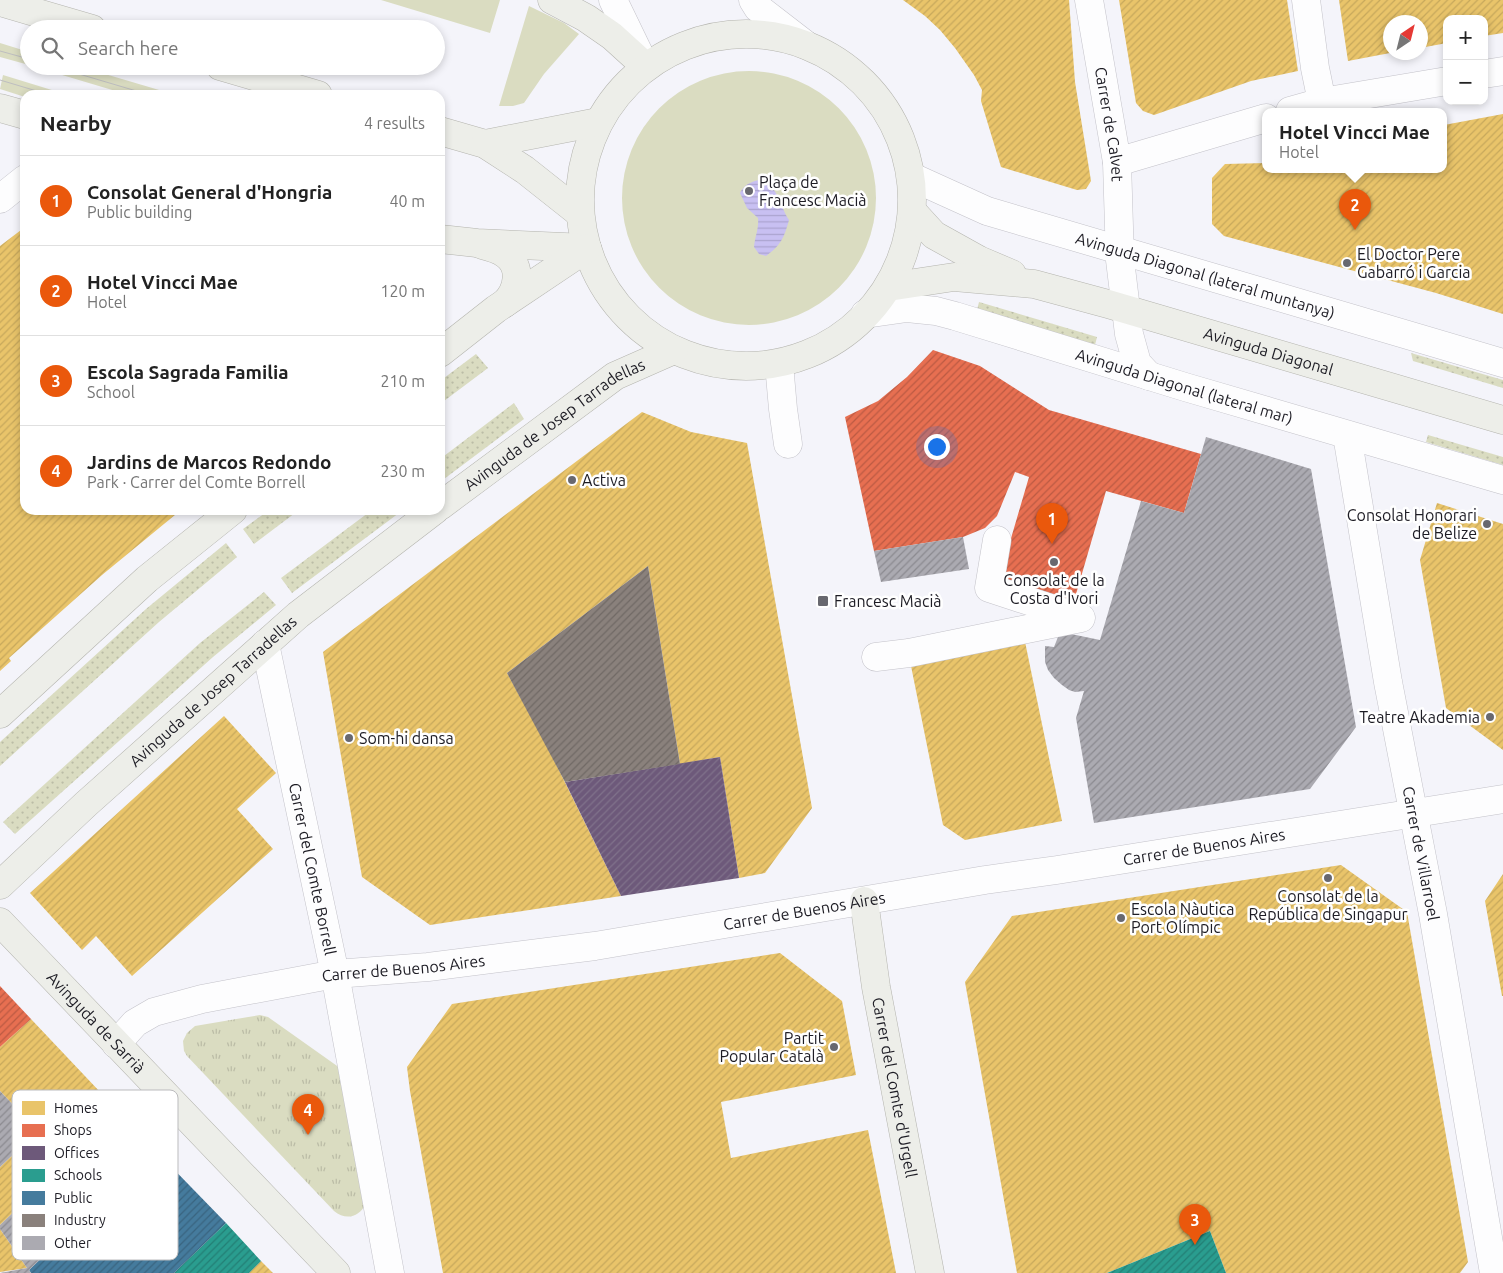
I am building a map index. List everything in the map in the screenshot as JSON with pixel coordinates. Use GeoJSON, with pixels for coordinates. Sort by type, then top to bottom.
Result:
{"type":"FeatureCollection","features":[{"type":"Feature","properties":{"kind":"main road"},"geometry":{"type":"LineString","coordinates":[[552,0],[586,18],[612,36],[645,66]]}},
{"type":"Feature","properties":{"kind":"main road"},"geometry":{"type":"LineString","coordinates":[[0,2],[61,20]]}},
{"type":"Feature","properties":{"kind":"main road"},"geometry":{"type":"LineString","coordinates":[[759,34],[806,45],[854,74],[882,104],[901,138],[912,177],[913,212],[911,232],[906,248],[888,287],[865,314],[821,350],[800,359],[779,364],[733,367],[712,363],[674,350],[648,333],[609,294],[587,248],[578,212],[583,162],[598,122],[611,103],[645,66],[662,56],[695,42],[726,35],[759,34]]}},
{"type":"Feature","properties":{"kind":"main road"},"geometry":{"type":"LineString","coordinates":[[250,75],[301,90]]}},
{"type":"Feature","properties":{"kind":"main road"},"geometry":{"type":"LineString","coordinates":[[0,108],[20,114]]}},
{"type":"Feature","properties":{"kind":"main road"},"geometry":{"type":"LineString","coordinates":[[485,144],[598,122]]}},
{"type":"Feature","properties":{"kind":"main road"},"geometry":{"type":"LineString","coordinates":[[445,132],[485,144],[526,170],[578,212]]}},
{"type":"Feature","properties":{"kind":"main road","name":"Avinguda Diagonal"},"geometry":{"type":"LineString","coordinates":[[913,212],[934,235],[948,244],[1034,284],[1126,309],[1503,420]]}},
{"type":"Feature","properties":{"kind":"main road"},"geometry":{"type":"LineString","coordinates":[[445,240],[477,243],[587,248]]}},
{"type":"Feature","properties":{"kind":"main road"},"geometry":{"type":"LineString","coordinates":[[477,243],[505,254],[513,265],[516,272],[516,286],[505,303]]}},
{"type":"Feature","properties":{"kind":"main road"},"geometry":{"type":"LineString","coordinates":[[445,349],[505,303],[587,248]]}},
{"type":"Feature","properties":{"kind":"main road","name":"Avinguda Diagonal"},"geometry":{"type":"LineString","coordinates":[[888,287],[954,277],[1034,284]]}},
{"type":"Feature","properties":{"kind":"main road","name":"Avinguda de Josep Tarradellas"},"geometry":{"type":"LineString","coordinates":[[445,502],[615,376],[674,350]]}},
{"type":"Feature","properties":{"kind":"main road"},"geometry":{"type":"LineString","coordinates":[[0,714],[147,579],[227,515]]}},
{"type":"Feature","properties":{"kind":"main road","name":"Avinguda de Josep Tarradellas"},"geometry":{"type":"LineString","coordinates":[[0,885],[86,804],[298,615],[428,515]]}},
{"type":"Feature","properties":{"kind":"main road","name":"Carrer del Comte d'Urgell"},"geometry":{"type":"LineString","coordinates":[[864,901],[876,986],[930,1273]]}},
{"type":"Feature","properties":{"kind":"main road","name":"Avinguda de Sarrià"},"geometry":{"type":"LineString","coordinates":[[0,922],[160,1090]]}},
{"type":"Feature","properties":{"kind":"main road","name":"Avinguda de Sarrià"},"geometry":{"type":"LineString","coordinates":[[178,1109],[336,1273]]}},
{"type":"Feature","properties":{"kind":"street"},"geometry":{"type":"LineString","coordinates":[[613,0],[645,66]]}},
{"type":"Feature","properties":{"kind":"street"},"geometry":{"type":"LineString","coordinates":[[753,0],[758,8],[806,45]]}},
{"type":"Feature","properties":{"kind":"street","name":"Carrer de Calvet"},"geometry":{"type":"LineString","coordinates":[[1089,0],[1117,162],[1120,250],[1128,334],[1137,363],[1150,376]]}},
{"type":"Feature","properties":{"kind":"street"},"geometry":{"type":"LineString","coordinates":[[1306,0],[1322,102]]}},
{"type":"Feature","properties":{"kind":"street"},"geometry":{"type":"LineString","coordinates":[[1488,73],[1503,71]]}},
{"type":"Feature","properties":{"kind":"street"},"geometry":{"type":"LineString","coordinates":[[1301,108],[1322,102],[1443,82]]}},
{"type":"Feature","properties":{"kind":"street"},"geometry":{"type":"LineString","coordinates":[[1117,162],[1262,119]]}},
{"type":"Feature","properties":{"kind":"street","name":"Avinguda Diagonal (lateral muntanya)"},"geometry":{"type":"LineString","coordinates":[[912,177],[987,211],[1503,363]]}},
{"type":"Feature","properties":{"kind":"street"},"geometry":{"type":"LineString","coordinates":[[0,199],[20,183]]}},
{"type":"Feature","properties":{"kind":"street","name":"Avinguda Diagonal (lateral mar)"},"geometry":{"type":"LineString","coordinates":[[865,314],[907,308],[936,311],[1503,480]]}},
{"type":"Feature","properties":{"kind":"street"},"geometry":{"type":"LineString","coordinates":[[779,364],[788,444]]}},
{"type":"Feature","properties":{"kind":"street","name":"Carrer de Villarroel"},"geometry":{"type":"LineString","coordinates":[[1347,435],[1388,682],[1433,914],[1494,1273]]}},
{"type":"Feature","properties":{"kind":"street"},"geometry":{"type":"LineString","coordinates":[[876,657],[909,653],[1081,618],[989,588],[997,540]]}},
{"type":"Feature","properties":{"kind":"street","name":"Carrer del Comte Borrell"},"geometry":{"type":"LineString","coordinates":[[265,644],[335,974],[390,1273]]}},
{"type":"Feature","properties":{"kind":"street","name":"Carrer de Buenos Aires"},"geometry":{"type":"LineString","coordinates":[[116,1044],[135,1023],[154,1012],[202,999],[335,974],[428,967],[594,946],[985,880],[1503,799]]}},
{"type":"Feature","properties":{"kind":"green space"},"geometry":{"type":"Polygon","coordinates":[[[381,0],[500,0],[490,33],[381,0]]]}},
{"type":"Feature","properties":{"kind":"green space"},"geometry":{"type":"Polygon","coordinates":[[[529,6],[564,23],[579,34],[544,74],[524,103],[513,106],[499,106],[529,6]]]}},
{"type":"Feature","properties":{"kind":"green space"},"geometry":{"type":"Polygon","coordinates":[[[0,43],[20,49],[20,63],[0,57],[0,43]]]}},
{"type":"Feature","properties":{"kind":"green space","name":"Plaça de Francesc Macià"},"geometry":{"type":"Polygon","coordinates":[[[737,71],[761,71],[798,80],[820,92],[839,108],[855,127],[867,149],[874,173],[876,198],[874,223],[867,247],[855,269],[839,288],[820,304],[798,316],[761,325],[737,325],[700,316],[678,304],[651,279],[631,247],[627,235],[622,210],[622,186],[631,149],[643,127],[668,100],[700,80],[712,76],[737,71]]]}},
{"type":"Feature","properties":{"kind":"green space"},"geometry":{"type":"Polygon","coordinates":[[[3,75],[52,90],[20,90],[20,95],[0,89],[3,75]]]}},
{"type":"Feature","properties":{"kind":"green space"},"geometry":{"type":"Polygon","coordinates":[[[62,75],[108,75],[159,90],[112,90],[62,75]]]}},
{"type":"Feature","properties":{"kind":"green space"},"geometry":{"type":"Polygon","coordinates":[[[979,302],[1097,337],[1095,345],[977,310],[979,302]]]}},
{"type":"Feature","properties":{"kind":"green space"},"geometry":{"type":"Polygon","coordinates":[[[1411,353],[1503,380],[1503,388],[1413,361],[1411,353]]]}},
{"type":"Feature","properties":{"kind":"green space"},"geometry":{"type":"Polygon","coordinates":[[[476,354],[488,368],[445,400],[445,377],[476,354]]]}},
{"type":"Feature","properties":{"kind":"green space"},"geometry":{"type":"Polygon","coordinates":[[[514,403],[524,419],[445,478],[445,455],[514,403]]]}},
{"type":"Feature","properties":{"kind":"green space"},"geometry":{"type":"Polygon","coordinates":[[[1428,435],[1503,457],[1503,465],[1426,442],[1428,435]]]}},
{"type":"Feature","properties":{"kind":"green space"},"geometry":{"type":"Polygon","coordinates":[[[262,515],[292,515],[254,544],[243,529],[262,515]]]}},
{"type":"Feature","properties":{"kind":"green space"},"geometry":{"type":"Polygon","coordinates":[[[365,515],[396,515],[292,593],[281,578],[365,515]]]}},
{"type":"Feature","properties":{"kind":"green space"},"geometry":{"type":"Polygon","coordinates":[[[226,543],[237,557],[159,622],[0,766],[0,742],[146,609],[226,543]]]}},
{"type":"Feature","properties":{"kind":"green space"},"geometry":{"type":"Polygon","coordinates":[[[264,592],[276,605],[213,657],[15,834],[3,822],[200,643],[264,592]]]}},
{"type":"Feature","properties":{"kind":"green space"},"geometry":{"type":"Polygon","coordinates":[[[260,1015],[268,1017],[340,1068],[366,1204],[356,1215],[348,1217],[334,1211],[184,1051],[183,1041],[187,1033],[195,1026],[260,1015]]]}},
{"type":"Feature","properties":{"kind":"shaded area"},"geometry":{"type":"Polygon","coordinates":[[[759,180],[765,182],[774,190],[789,220],[781,241],[766,256],[759,254],[754,247],[758,218],[747,208],[740,193],[748,184],[759,180]]]}},
{"type":"Feature","properties":{"kind":"building: Homes"},"geometry":{"type":"Polygon","coordinates":[[[903,0],[1069,0],[1075,82],[1091,181],[1086,189],[1077,190],[1001,167],[981,101],[982,90],[974,75],[940,30],[903,0]]]}},
{"type":"Feature","properties":{"kind":"building: Homes"},"geometry":{"type":"Polygon","coordinates":[[[1119,0],[1287,0],[1298,71],[1251,81],[1154,115],[1143,111],[1136,103],[1119,0]]]}},
{"type":"Feature","properties":{"kind":"building: Homes"},"geometry":{"type":"Polygon","coordinates":[[[1339,0],[1503,0],[1503,33],[1488,35],[1488,15],[1443,15],[1443,44],[1428,47],[1428,15],[1383,15],[1383,54],[1348,61],[1339,0]]]}},
{"type":"Feature","properties":{"kind":"building: Homes"},"geometry":{"type":"Polygon","coordinates":[[[1503,114],[1503,314],[1436,293],[1224,236],[1212,224],[1212,178],[1225,164],[1262,163],[1262,173],[1447,173],[1447,124],[1503,114]]]}},
{"type":"Feature","properties":{"kind":"building: Homes"},"geometry":{"type":"Polygon","coordinates":[[[20,231],[20,515],[175,515],[102,575],[9,658],[11,661],[0,671],[0,246],[20,231]]]}},
{"type":"Feature","properties":{"kind":"building: Homes"},"geometry":{"type":"Polygon","coordinates":[[[642,412],[691,432],[747,443],[812,808],[765,873],[739,878],[720,757],[680,764],[648,566],[507,673],[548,748],[621,896],[430,925],[362,877],[323,652],[642,412]]]}},
{"type":"Feature","properties":{"kind":"building: Homes"},"geometry":{"type":"Polygon","coordinates":[[[1437,503],[1503,524],[1503,750],[1446,708],[1420,560],[1437,503]]]}},
{"type":"Feature","properties":{"kind":"building: Homes"},"geometry":{"type":"Polygon","coordinates":[[[1023,632],[1062,821],[965,840],[943,825],[909,656],[1023,632]]]}},
{"type":"Feature","properties":{"kind":"building: Homes"},"geometry":{"type":"Polygon","coordinates":[[[224,716],[276,773],[237,809],[273,849],[132,976],[96,936],[82,950],[30,893],[224,716]]]}},
{"type":"Feature","properties":{"kind":"building: Homes"},"geometry":{"type":"Polygon","coordinates":[[[1341,865],[1407,912],[1468,1262],[1460,1273],[1226,1273],[1210,1231],[1107,1273],[1017,1273],[965,982],[1012,916],[1341,865]]]}},
{"type":"Feature","properties":{"kind":"building: Homes"},"geometry":{"type":"Polygon","coordinates":[[[1503,874],[1503,996],[1502,996],[1485,901],[1503,874]]]}},
{"type":"Feature","properties":{"kind":"building: Homes"},"geometry":{"type":"Polygon","coordinates":[[[780,953],[842,1001],[856,1075],[721,1102],[731,1158],[868,1130],[896,1273],[443,1273],[407,1067],[452,1004],[780,953]]]}},
{"type":"Feature","properties":{"kind":"building: Homes"},"geometry":{"type":"Polygon","coordinates":[[[31,1019],[98,1090],[12,1090],[12,1104],[0,1091],[0,1047],[31,1019]]]}},
{"type":"Feature","properties":{"kind":"building: Homes"},"geometry":{"type":"Polygon","coordinates":[[[12,1156],[12,1214],[0,1225],[0,1167],[12,1156]]]}},
{"type":"Feature","properties":{"kind":"building: Homes"},"geometry":{"type":"Polygon","coordinates":[[[0,1229],[12,1246],[12,1260],[21,1260],[27,1268],[0,1272],[0,1229]]]}},
{"type":"Feature","properties":{"kind":"building: Homes"},"geometry":{"type":"Polygon","coordinates":[[[261,1261],[273,1273],[249,1273],[261,1261]]]}},
{"type":"Feature","properties":{"kind":"building: Shops"},"geometry":{"type":"Polygon","coordinates":[[[933,350],[980,366],[1049,410],[1201,454],[1184,513],[1106,491],[1072,608],[997,586],[1029,477],[1015,472],[997,516],[985,528],[963,537],[874,551],[845,417],[878,401],[907,377],[933,350]]]}},
{"type":"Feature","properties":{"kind":"building: Shops"},"geometry":{"type":"Polygon","coordinates":[[[0,986],[31,1019],[0,1047],[0,986]]]}},
{"type":"Feature","properties":{"kind":"building: Offices"},"geometry":{"type":"Polygon","coordinates":[[[720,757],[739,878],[621,896],[565,782],[720,757]]]}},
{"type":"Feature","properties":{"kind":"building: Schools"},"geometry":{"type":"Polygon","coordinates":[[[226,1223],[261,1261],[249,1273],[174,1273],[226,1223]]]}},
{"type":"Feature","properties":{"kind":"building: Schools"},"geometry":{"type":"Polygon","coordinates":[[[1210,1231],[1226,1273],[1107,1273],[1210,1231]]]}},
{"type":"Feature","properties":{"kind":"building: Public"},"geometry":{"type":"Polygon","coordinates":[[[178,1174],[226,1223],[174,1273],[31,1273],[29,1270],[40,1260],[178,1260],[178,1174]]]}},
{"type":"Feature","properties":{"kind":"building: Industry"},"geometry":{"type":"Polygon","coordinates":[[[648,566],[680,764],[565,782],[507,673],[648,566]]]}},
{"type":"Feature","properties":{"kind":"building: Other"},"geometry":{"type":"Polygon","coordinates":[[[1206,437],[1311,469],[1356,727],[1310,789],[1094,823],[1076,718],[1084,691],[1075,692],[1069,690],[1054,678],[1045,662],[1045,646],[1054,647],[1058,637],[1064,634],[1100,640],[1141,501],[1184,513],[1206,437]]]}},
{"type":"Feature","properties":{"kind":"building: Other"},"geometry":{"type":"Polygon","coordinates":[[[963,537],[969,569],[881,582],[874,551],[963,537]]]}},
{"type":"Feature","properties":{"kind":"building: Other"},"geometry":{"type":"Polygon","coordinates":[[[0,1091],[12,1104],[12,1156],[0,1167],[0,1091]]]}},
{"type":"Feature","properties":{"kind":"building: Other"},"geometry":{"type":"Polygon","coordinates":[[[12,1214],[12,1246],[0,1229],[0,1225],[12,1214]]]}},
{"type":"Feature","properties":{"kind":"building: Other"},"geometry":{"type":"Polygon","coordinates":[[[21,1260],[40,1260],[29,1270],[31,1273],[0,1273],[27,1268],[21,1260]]]}},
{"type":"Feature","properties":{"kind":"tram line"},"geometry":{"type":"LineString","coordinates":[[0,51],[20,57]]}},
{"type":"Feature","properties":{"kind":"tram line"},"geometry":{"type":"LineString","coordinates":[[82,75],[133,90]]}},
{"type":"Feature","properties":{"kind":"tram line"},"geometry":{"type":"LineString","coordinates":[[0,80],[33,90]]}},
{"type":"Feature","properties":{"kind":"place","name":"Plaça de Francesc Macià"},"geometry":{"type":"Point","coordinates":[749,191]}},
{"type":"Feature","properties":{"kind":"place","name":"Hotel Vincci Mae"},"geometry":{"type":"Point","coordinates":[1355,230]}},
{"type":"Feature","properties":{"kind":"place","name":"El Doctor Pere Gabarró i Garcia"},"geometry":{"type":"Point","coordinates":[1347,263]}},
{"type":"Feature","properties":{"kind":"place","name":"Activa"},"geometry":{"type":"Point","coordinates":[572,480]}},
{"type":"Feature","properties":{"kind":"place","name":"Consolat Honorari de Belize"},"geometry":{"type":"Point","coordinates":[1487,524]}},
{"type":"Feature","properties":{"kind":"place","name":"Consolat General d'Hongria"},"geometry":{"type":"Point","coordinates":[1052,544]}},
{"type":"Feature","properties":{"kind":"place","name":"Consolat de la Costa d'Ivori"},"geometry":{"type":"Point","coordinates":[1054,562]}},
{"type":"Feature","properties":{"kind":"place","name":"Francesc Macià"},"geometry":{"type":"Point","coordinates":[823,601]}},
{"type":"Feature","properties":{"kind":"place","name":"Teatre Akademia"},"geometry":{"type":"Point","coordinates":[1490,717]}},
{"type":"Feature","properties":{"kind":"place","name":"Som-hi dansa"},"geometry":{"type":"Point","coordinates":[349,738]}},
{"type":"Feature","properties":{"kind":"place","name":"Consolat de la República de Singapur"},"geometry":{"type":"Point","coordinates":[1328,878]}},
{"type":"Feature","properties":{"kind":"place","name":"Escola Nàutica Port Olímpic"},"geometry":{"type":"Point","coordinates":[1121,918]}},
{"type":"Feature","properties":{"kind":"place","name":"Partit Popular Català"},"geometry":{"type":"Point","coordinates":[834,1047]}},
{"type":"Feature","properties":{"kind":"place","name":"Jardins de Marcos Redondo"},"geometry":{"type":"Point","coordinates":[308,1135]}},
{"type":"Feature","properties":{"kind":"place","name":"Escola Sagrada Familia"},"geometry":{"type":"Point","coordinates":[1195,1245]}}]}
